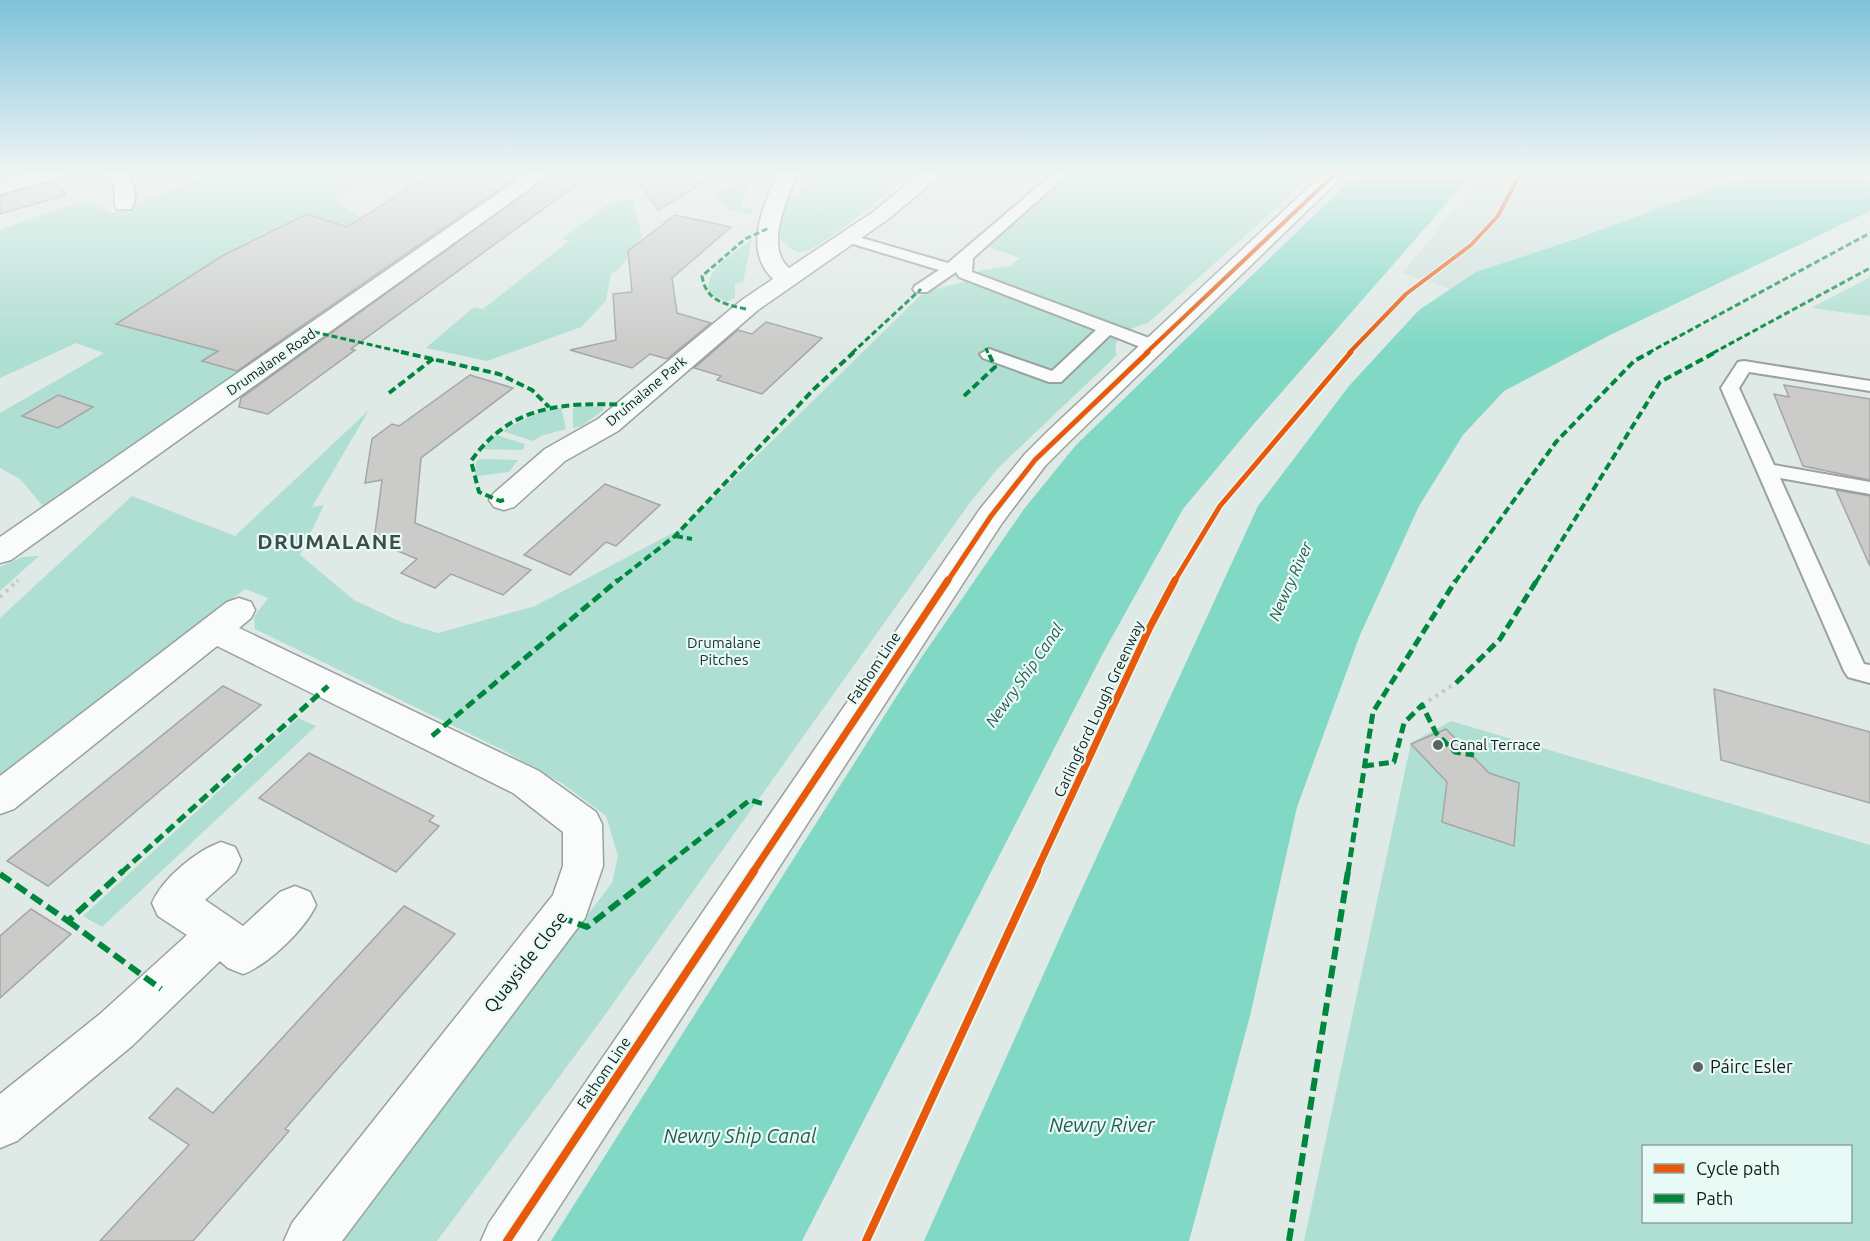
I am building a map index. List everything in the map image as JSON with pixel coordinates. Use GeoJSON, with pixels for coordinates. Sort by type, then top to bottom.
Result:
{"type":"FeatureCollection","features":[{"type":"Feature","properties":{"kind":"street","name":"Drumalane Road"},"geometry":{"type":"LineString","coordinates":[[0,552],[460,230]]}},
{"type":"Feature","properties":{"kind":"street"},"geometry":{"type":"LineString","coordinates":[[769,230],[768,258],[779,273],[786,278]]}},
{"type":"Feature","properties":{"kind":"street","name":"Drumalane Park"},"geometry":{"type":"LineString","coordinates":[[504,500],[555,455],[608,425],[750,305],[859,230]]}},
{"type":"Feature","properties":{"kind":"street","name":"Fathom Line"},"geometry":{"type":"LineString","coordinates":[[507,1241],[991,516],[1035,460],[1276,230]]}},
{"type":"Feature","properties":{"kind":"street","name":"Quayside Close"},"geometry":{"type":"LineString","coordinates":[[0,798],[228,621],[526,782],[582,824],[584,866],[570,905],[310,1241]]}},
{"type":"Feature","properties":{"kind":"street"},"geometry":{"type":"LineString","coordinates":[[221,860],[172,903],[220,933],[243,954],[295,904]]}},
{"type":"Feature","properties":{"kind":"street"},"geometry":{"type":"LineString","coordinates":[[0,1124],[116,1030],[220,933]]}},
{"type":"Feature","properties":{"kind":"lane"},"geometry":{"type":"LineString","coordinates":[[921,290],[951,269],[996,230]]}},
{"type":"Feature","properties":{"kind":"lane"},"geometry":{"type":"LineString","coordinates":[[848,238],[951,269]]}},
{"type":"Feature","properties":{"kind":"lane"},"geometry":{"type":"LineString","coordinates":[[966,256],[964,274],[1154,346]]}},
{"type":"Feature","properties":{"kind":"lane"},"geometry":{"type":"LineString","coordinates":[[989,354],[1055,378],[1107,329]]}},
{"type":"Feature","properties":{"kind":"lane"},"geometry":{"type":"LineString","coordinates":[[1870,386],[1744,366],[1730,388],[1856,671],[1870,674]]}},
{"type":"Feature","properties":{"kind":"lane"},"geometry":{"type":"LineString","coordinates":[[1767,470],[1870,488]]}},
{"type":"Feature","properties":{"kind":"path"},"geometry":{"type":"LineString","coordinates":[[833,230],[848,238]]}},
{"type":"Feature","properties":{"kind":"path"},"geometry":{"type":"LineString","coordinates":[[1422,705],[1456,683]]}},
{"type":"Feature","properties":{"kind":"shaded area"},"geometry":{"type":"Polygon","coordinates":[[[1438,230],[1632,230],[1462,293],[1402,273],[1438,230]]]}},
{"type":"Feature","properties":{"kind":"green space"},"geometry":{"type":"Polygon","coordinates":[[[0,230],[383,230],[409,245],[49,513],[20,479],[0,468],[0,413],[104,353],[76,343],[0,378],[0,230]]]}},
{"type":"Feature","properties":{"kind":"green space"},"geometry":{"type":"Polygon","coordinates":[[[574,230],[640,230],[642,237],[620,268],[611,274],[606,301],[581,327],[487,361],[426,348],[474,307],[483,309],[569,241],[562,239],[574,230]]]}},
{"type":"Feature","properties":{"kind":"green space"},"geometry":{"type":"Polygon","coordinates":[[[778,230],[840,230],[824,242],[801,252],[790,248],[781,240],[778,230]]]}},
{"type":"Feature","properties":{"kind":"green space","name":"Drumalane Pitches"},"geometry":{"type":"Polygon","coordinates":[[[1005,230],[1252,230],[1148,323],[1124,333],[1117,342],[1117,355],[997,469],[969,504],[597,1026],[437,1241],[338,1241],[612,883],[618,856],[606,816],[563,784],[501,749],[255,629],[254,617],[268,598],[245,589],[0,775],[0,618],[132,496],[235,536],[369,410],[312,507],[324,505],[300,555],[354,600],[401,622],[438,633],[535,606],[684,527],[924,292],[963,282],[979,271],[1010,266],[1020,258],[986,246],[1005,230]]]}},
{"type":"Feature","properties":{"kind":"green space"},"geometry":{"type":"Polygon","coordinates":[[[752,239],[743,282],[735,284],[735,298],[727,302],[709,294],[708,285],[715,269],[752,239]]]}},
{"type":"Feature","properties":{"kind":"green space"},"geometry":{"type":"Polygon","coordinates":[[[1870,277],[1870,316],[1811,308],[1870,277]]]}},
{"type":"Feature","properties":{"kind":"green space"},"geometry":{"type":"Polygon","coordinates":[[[577,406],[603,407],[603,410],[582,426],[573,428],[573,409],[577,406]]]}},
{"type":"Feature","properties":{"kind":"green space"},"geometry":{"type":"Polygon","coordinates":[[[561,408],[566,429],[541,436],[533,441],[502,431],[541,411],[561,408]]]}},
{"type":"Feature","properties":{"kind":"green space"},"geometry":{"type":"Polygon","coordinates":[[[496,435],[525,444],[523,450],[482,449],[496,435]]]}},
{"type":"Feature","properties":{"kind":"green space"},"geometry":{"type":"Polygon","coordinates":[[[480,459],[518,460],[509,472],[478,476],[475,474],[476,462],[480,459]]]}},
{"type":"Feature","properties":{"kind":"green space"},"geometry":{"type":"Polygon","coordinates":[[[39,556],[0,591],[0,567],[22,557],[39,556]]]}},
{"type":"Feature","properties":{"kind":"green space"},"geometry":{"type":"Polygon","coordinates":[[[298,718],[316,726],[102,927],[83,916],[298,718]]]}},
{"type":"Feature","properties":{"kind":"green space"},"geometry":{"type":"Polygon","coordinates":[[[1451,721],[1870,845],[1870,1241],[1304,1241],[1411,743],[1451,721]]]}},
{"type":"Feature","properties":{"kind":"water","name":"Newry Ship Canal"},"geometry":{"type":"Polygon","coordinates":[[[1299,230],[1423,230],[1252,426],[1183,509],[1102,655],[802,1241],[551,1241],[921,658],[1024,509],[1076,445],[1299,230]]]}},
{"type":"Feature","properties":{"kind":"water","name":"Newry River"},"geometry":{"type":"Polygon","coordinates":[[[1601,230],[1830,230],[1610,335],[1504,391],[1463,435],[1419,506],[1360,635],[1297,807],[1250,1016],[1189,1241],[924,1241],[1075,904],[1258,506],[1349,386],[1419,310],[1476,272],[1601,230]]]}},
{"type":"Feature","properties":{"kind":"building"},"geometry":{"type":"Polygon","coordinates":[[[275,230],[440,230],[237,371],[202,361],[218,351],[116,324],[222,256],[275,230]]]}},
{"type":"Feature","properties":{"kind":"building"},"geometry":{"type":"Polygon","coordinates":[[[475,230],[514,230],[351,349],[355,350],[268,414],[239,407],[241,398],[475,230]]]}},
{"type":"Feature","properties":{"kind":"building"},"geometry":{"type":"Polygon","coordinates":[[[656,230],[728,230],[672,278],[677,313],[711,323],[667,359],[650,354],[632,368],[570,350],[616,340],[613,294],[632,292],[628,251],[656,230]]]}},
{"type":"Feature","properties":{"kind":"building"},"geometry":{"type":"Polygon","coordinates":[[[766,322],[822,338],[762,394],[717,380],[721,376],[694,368],[738,330],[752,334],[766,322]]]}},
{"type":"Feature","properties":{"kind":"building"},"geometry":{"type":"Polygon","coordinates":[[[470,375],[513,388],[421,458],[415,523],[531,570],[503,595],[451,574],[435,588],[401,573],[417,559],[374,541],[382,480],[365,483],[372,439],[392,424],[399,426],[470,375]]]}},
{"type":"Feature","properties":{"kind":"building"},"geometry":{"type":"Polygon","coordinates":[[[1784,385],[1870,399],[1870,480],[1803,466],[1774,394],[1789,397],[1784,385]]]}},
{"type":"Feature","properties":{"kind":"building"},"geometry":{"type":"Polygon","coordinates":[[[58,395],[93,407],[58,428],[22,416],[58,395]]]}},
{"type":"Feature","properties":{"kind":"building"},"geometry":{"type":"Polygon","coordinates":[[[605,484],[660,505],[616,546],[606,542],[570,575],[524,555],[605,484]]]}},
{"type":"Feature","properties":{"kind":"building"},"geometry":{"type":"Polygon","coordinates":[[[1836,490],[1870,496],[1870,566],[1836,490]]]}},
{"type":"Feature","properties":{"kind":"building"},"geometry":{"type":"Polygon","coordinates":[[[223,686],[261,705],[48,886],[7,861],[223,686]]]}},
{"type":"Feature","properties":{"kind":"building"},"geometry":{"type":"Polygon","coordinates":[[[1714,689],[1870,732],[1870,803],[1721,760],[1714,689]]]}},
{"type":"Feature","properties":{"kind":"building"},"geometry":{"type":"Polygon","coordinates":[[[1446,729],[1489,773],[1519,783],[1514,846],[1442,822],[1447,782],[1411,744],[1446,729]]]}},
{"type":"Feature","properties":{"kind":"building"},"geometry":{"type":"Polygon","coordinates":[[[309,753],[434,816],[429,821],[439,826],[396,872],[259,798],[309,753]]]}},
{"type":"Feature","properties":{"kind":"building"},"geometry":{"type":"Polygon","coordinates":[[[404,906],[455,934],[285,1129],[289,1131],[193,1241],[100,1241],[189,1145],[149,1118],[177,1088],[213,1113],[404,906]]]}},
{"type":"Feature","properties":{"kind":"building"},"geometry":{"type":"Polygon","coordinates":[[[31,909],[71,934],[0,998],[0,936],[31,909]]]}},
{"type":"Feature","properties":{"kind":"marked path"},"geometry":{"type":"LineString","coordinates":[[746,309],[711,297],[706,292],[702,276],[745,239],[765,230]]}},
{"type":"Feature","properties":{"kind":"marked path"},"geometry":{"type":"LineString","coordinates":[[1289,1241],[1373,712],[1457,579],[1556,442],[1634,361],[1870,233]]}},
{"type":"Feature","properties":{"kind":"marked path"},"geometry":{"type":"LineString","coordinates":[[1456,683],[1500,639],[1660,382],[1870,268]]}},
{"type":"Feature","properties":{"kind":"marked path"},"geometry":{"type":"LineString","coordinates":[[432,736],[642,560],[675,536],[814,389],[921,289]]}},
{"type":"Feature","properties":{"kind":"marked path"},"geometry":{"type":"LineString","coordinates":[[314,332],[499,374],[532,390],[549,407]]}},
{"type":"Feature","properties":{"kind":"marked path"},"geometry":{"type":"LineString","coordinates":[[964,396],[995,367],[986,348]]}},
{"type":"Feature","properties":{"kind":"marked path"},"geometry":{"type":"LineString","coordinates":[[389,393],[434,358]]}},
{"type":"Feature","properties":{"kind":"marked path"},"geometry":{"type":"LineString","coordinates":[[504,500],[500,501],[479,492],[471,461],[484,442],[501,427],[520,417],[563,406],[630,405]]}},
{"type":"Feature","properties":{"kind":"marked path"},"geometry":{"type":"LineString","coordinates":[[675,536],[692,539]]}},
{"type":"Feature","properties":{"kind":"marked path"},"geometry":{"type":"LineString","coordinates":[[0,874],[68,921],[328,686]]}},
{"type":"Feature","properties":{"kind":"marked path"},"geometry":{"type":"LineString","coordinates":[[1364,766],[1394,762],[1404,723],[1422,705],[1436,733],[1455,752],[1474,755]]}},
{"type":"Feature","properties":{"kind":"marked path"},"geometry":{"type":"LineString","coordinates":[[560,917],[587,927],[750,800],[764,804]]}},
{"type":"Feature","properties":{"kind":"marked path"},"geometry":{"type":"LineString","coordinates":[[68,921],[161,989]]}},
{"type":"Feature","properties":{"kind":"cycle path"},"geometry":{"type":"LineString","coordinates":[[507,1241],[991,516],[1035,460],[1276,230]]}},
{"type":"Feature","properties":{"kind":"cycle path","name":"Carlingford Lough Greenway"},"geometry":{"type":"LineString","coordinates":[[866,1241],[1150,627],[1186,559],[1220,506],[1368,331],[1406,294],[1471,245],[1485,230]]}},
{"type":"Feature","properties":{"kind":"place","name":"Canal Terrace"},"geometry":{"type":"Point","coordinates":[1438,745]}},
{"type":"Feature","properties":{"kind":"place","name":"Páirc Esler"},"geometry":{"type":"Point","coordinates":[1698,1067]}},
{"type":"Feature","properties":{"kind":"district","name":"DRUMALANE"},"geometry":{"type":"Point","coordinates":[330,542]}}]}
